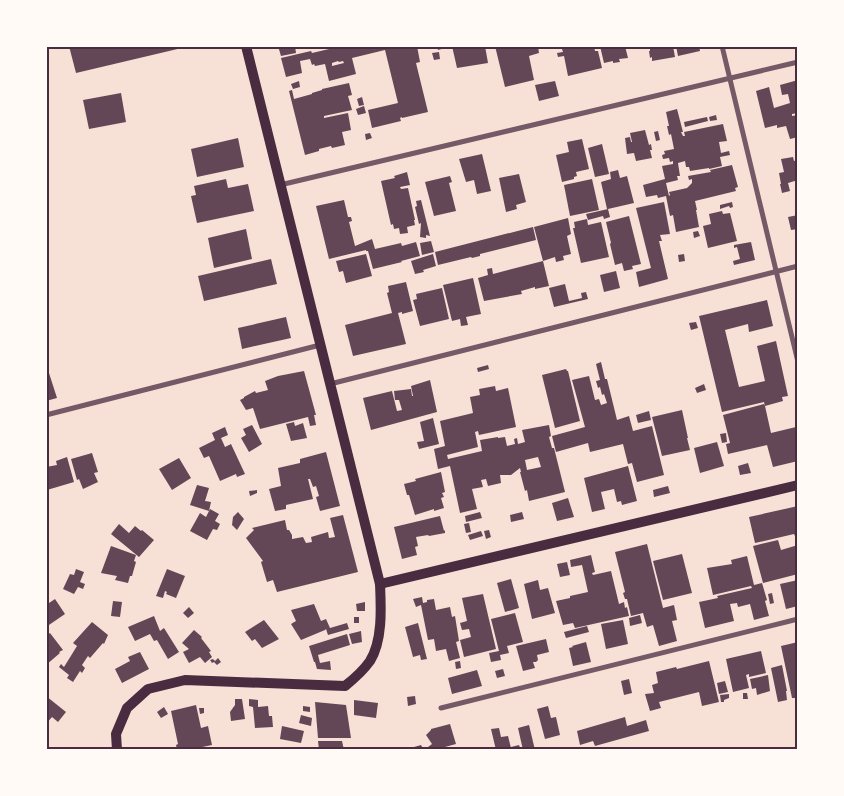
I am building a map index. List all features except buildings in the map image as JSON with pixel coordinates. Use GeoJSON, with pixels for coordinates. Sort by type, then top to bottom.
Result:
{"type":"FeatureCollection","features":[{"type":"Feature","properties":{"kind":"main road"},"geometry":{"type":"LineString","coordinates":[[117,750],[116,734],[127,708],[148,689],[185,680],[345,686],[358,675],[371,659],[377,643],[381,617],[380,584],[246,46]]}},
{"type":"Feature","properties":{"kind":"main road"},"geometry":{"type":"LineString","coordinates":[[380,584],[798,485]]}},
{"type":"Feature","properties":{"kind":"street"},"geometry":{"type":"LineString","coordinates":[[722,46],[798,362]]}},
{"type":"Feature","properties":{"kind":"street"},"geometry":{"type":"LineString","coordinates":[[280,185],[798,62]]}},
{"type":"Feature","properties":{"kind":"street"},"geometry":{"type":"LineString","coordinates":[[330,384],[798,266]]}},
{"type":"Feature","properties":{"kind":"street"},"geometry":{"type":"LineString","coordinates":[[46,415],[320,345]]}},
{"type":"Feature","properties":{"kind":"street"},"geometry":{"type":"LineString","coordinates":[[441,708],[798,619]]}}]}
